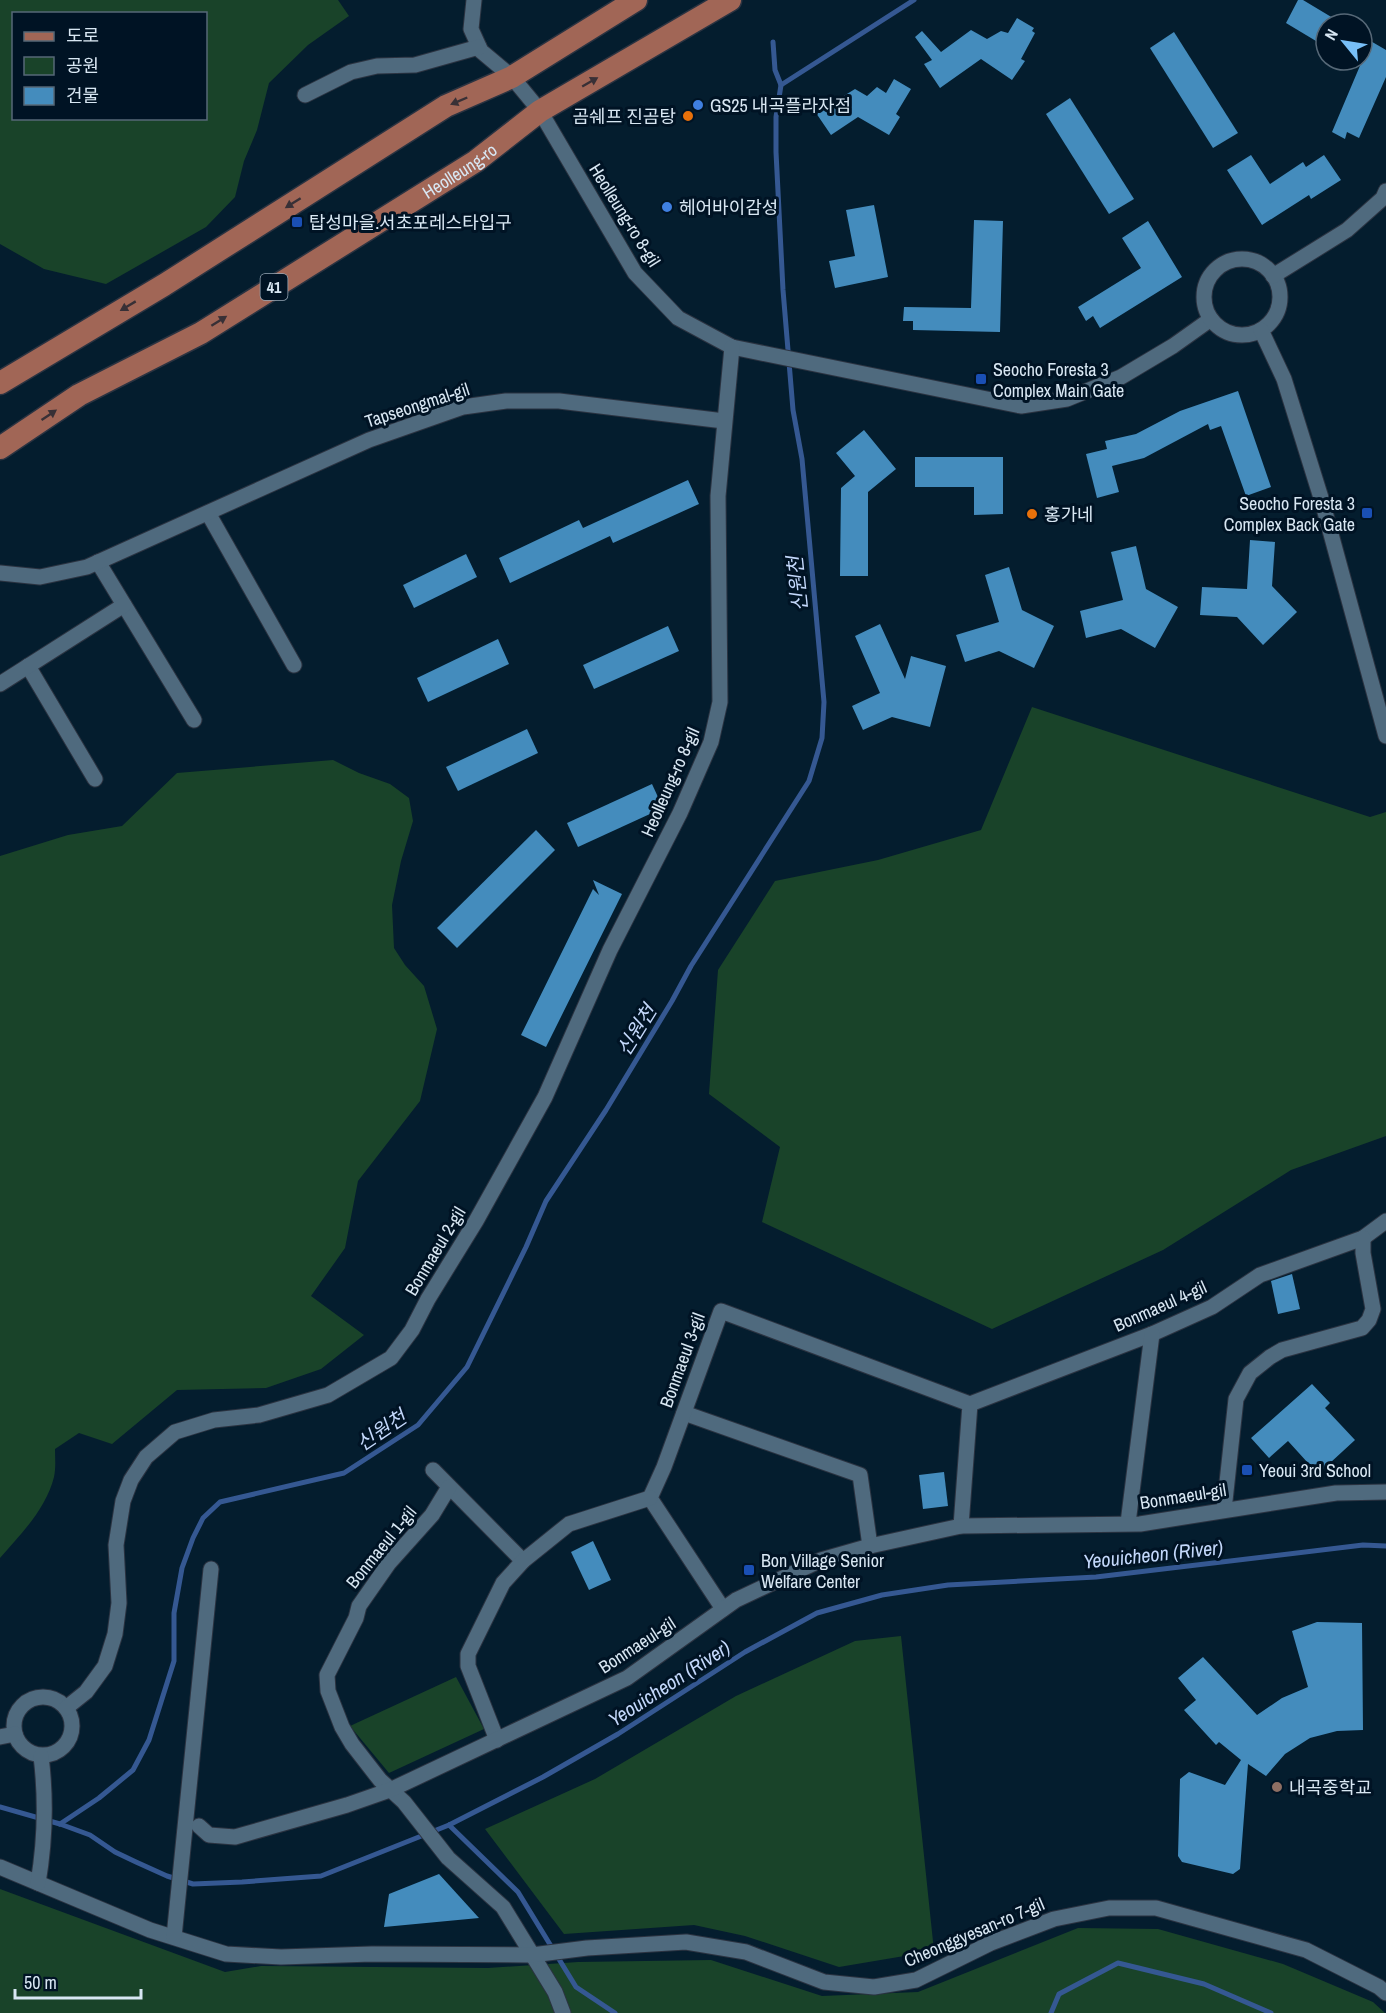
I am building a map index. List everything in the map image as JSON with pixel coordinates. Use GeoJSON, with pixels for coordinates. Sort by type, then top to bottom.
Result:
{"type":"FeatureCollection","features":[{"type":"Feature","properties":{"kind":"main road"},"geometry":{"type":"LineString","coordinates":[[0,383],[164,285],[446,106],[512,77],[636,0]]}},
{"type":"Feature","properties":{"kind":"main road","name":"Heolleung-ro"},"geometry":{"type":"LineString","coordinates":[[0,448],[79,395],[201,333],[476,161],[540,111],[730,0]]}},
{"type":"Feature","properties":{"kind":"street"},"geometry":{"type":"LineString","coordinates":[[305,95],[351,72],[377,66],[415,65],[479,46],[471,29],[474,0]]}},
{"type":"Feature","properties":{"kind":"street","name":"Heolleung-ro 8-gil"},"geometry":{"type":"LineString","coordinates":[[479,46],[481,51],[512,77],[540,111],[635,273],[678,318],[732,346],[1021,406],[1067,399],[1121,376],[1173,346],[1211,319]]}},
{"type":"Feature","properties":{"kind":"street"},"geometry":{"type":"LineString","coordinates":[[1274,276],[1347,230],[1383,198],[1386,191]]}},
{"type":"Feature","properties":{"kind":"street"},"geometry":{"type":"LineString","coordinates":[[1238,259],[1251,260],[1262,265],[1274,276],[1279,285],[1281,298],[1279,310],[1273,321],[1261,330],[1242,334],[1229,331],[1211,319],[1205,304],[1204,292],[1215,270],[1238,259]]}},
{"type":"Feature","properties":{"kind":"street"},"geometry":{"type":"LineString","coordinates":[[1261,330],[1284,379],[1322,501],[1386,736]]}},
{"type":"Feature","properties":{"kind":"street","name":"Heolleung-ro 8-gil"},"geometry":{"type":"LineString","coordinates":[[525,1130],[545,1097],[610,950],[680,813],[711,742],[720,702],[718,496],[732,346]]}},
{"type":"Feature","properties":{"kind":"street","name":"Tapseongmal-gil"},"geometry":{"type":"LineString","coordinates":[[0,573],[40,578],[87,567],[369,440],[463,407],[506,401],[560,401],[724,421]]}},
{"type":"Feature","properties":{"kind":"street"},"geometry":{"type":"LineString","coordinates":[[207,513],[294,665]]}},
{"type":"Feature","properties":{"kind":"street"},"geometry":{"type":"LineString","coordinates":[[98,562],[194,720]]}},
{"type":"Feature","properties":{"kind":"street"},"geometry":{"type":"LineString","coordinates":[[0,684],[124,604]]}},
{"type":"Feature","properties":{"kind":"street"},"geometry":{"type":"LineString","coordinates":[[28,666],[95,779]]}},
{"type":"Feature","properties":{"kind":"street","name":"Bonmaeul 2-gil"},"geometry":{"type":"LineString","coordinates":[[66,1708],[86,1692],[105,1666],[116,1634],[119,1603],[116,1545],[123,1501],[131,1480],[146,1457],[175,1432],[214,1420],[259,1415],[328,1395],[391,1358],[412,1330],[428,1299],[476,1221],[525,1130]]}},
{"type":"Feature","properties":{"kind":"street","name":"Bonmaeul 4-gil"},"geometry":{"type":"LineString","coordinates":[[970,1404],[1152,1334],[1212,1307],[1260,1275],[1363,1238],[1386,1221]]}},
{"type":"Feature","properties":{"kind":"street"},"geometry":{"type":"LineString","coordinates":[[1224,1510],[1236,1399],[1250,1373],[1282,1350],[1362,1328],[1369,1320],[1373,1309],[1363,1253],[1363,1238]]}},
{"type":"Feature","properties":{"kind":"street","name":"Bonmaeul 3-gil"},"geometry":{"type":"LineString","coordinates":[[650,1498],[664,1467],[721,1311],[970,1404]]}},
{"type":"Feature","properties":{"kind":"street","name":"Bonmaeul-gil"},"geometry":{"type":"LineString","coordinates":[[1128,1523],[1152,1334]]}},
{"type":"Feature","properties":{"kind":"street"},"geometry":{"type":"LineString","coordinates":[[961,1526],[970,1404]]}},
{"type":"Feature","properties":{"kind":"street"},"geometry":{"type":"LineString","coordinates":[[684,1413],[860,1475],[870,1546]]}},
{"type":"Feature","properties":{"kind":"street"},"geometry":{"type":"LineString","coordinates":[[433,1470],[523,1561]]}},
{"type":"Feature","properties":{"kind":"street","name":"Bonmaeul 1-gil"},"geometry":{"type":"LineString","coordinates":[[390,1790],[352,1744],[342,1727],[328,1690],[327,1674],[356,1618],[359,1606],[390,1563],[432,1515],[449,1487]]}},
{"type":"Feature","properties":{"kind":"street","name":"Bonmaeul-gil"},"geometry":{"type":"LineString","coordinates":[[199,1826],[209,1835],[235,1836],[390,1790],[627,1678],[721,1606],[821,1560],[870,1546],[961,1526],[1140,1524],[1336,1493],[1386,1492]]}},
{"type":"Feature","properties":{"kind":"street"},"geometry":{"type":"LineString","coordinates":[[497,1740],[468,1666],[468,1654],[503,1583],[523,1561],[569,1524],[650,1498],[721,1606]]}},
{"type":"Feature","properties":{"kind":"street"},"geometry":{"type":"LineString","coordinates":[[174,1937],[211,1569]]}},
{"type":"Feature","properties":{"kind":"street"},"geometry":{"type":"LineString","coordinates":[[50,1697],[59,1701],[66,1708],[73,1726],[72,1736],[59,1751],[41,1756],[32,1754],[8,1736],[17,1713],[30,1700],[50,1697]]}},
{"type":"Feature","properties":{"kind":"street"},"geometry":{"type":"LineString","coordinates":[[38,1883],[42,1860],[43,1775],[41,1756]]}},
{"type":"Feature","properties":{"kind":"street"},"geometry":{"type":"LineString","coordinates":[[390,1790],[404,1802],[448,1858],[503,1907],[537,1954],[563,2013]]}},
{"type":"Feature","properties":{"kind":"street","name":"Cheonggyesan-ro 7-gil"},"geometry":{"type":"LineString","coordinates":[[0,1867],[150,1930],[226,1954],[281,1957],[372,1954],[537,1954],[686,1942],[746,1952],[824,1982],[874,1987],[916,1980],[991,1943],[1054,1919],[1109,1908],[1156,1908],[1306,1950],[1379,1987],[1386,1993]]}},
{"type":"Feature","properties":{"kind":"green space"},"geometry":{"type":"Polygon","coordinates":[[[0,0],[338,0],[349,16],[308,45],[269,83],[257,130],[244,161],[235,197],[206,227],[106,284],[44,269],[0,244],[0,0]]]}},
{"type":"Feature","properties":{"kind":"green space"},"geometry":{"type":"Polygon","coordinates":[[[1032,707],[1370,817],[1386,812],[1386,1136],[1291,1170],[1163,1250],[992,1329],[762,1222],[780,1147],[709,1094],[718,970],[775,881],[878,860],[981,830],[1032,707]]]}},
{"type":"Feature","properties":{"kind":"green space"},"geometry":{"type":"Polygon","coordinates":[[[333,760],[359,773],[390,784],[409,798],[413,821],[401,861],[392,905],[394,948],[405,965],[424,986],[437,1029],[420,1101],[358,1181],[345,1248],[311,1296],[364,1335],[321,1369],[266,1388],[177,1390],[112,1444],[79,1433],[55,1449],[54,1477],[45,1500],[32,1520],[0,1558],[0,856],[68,835],[122,826],[177,773],[333,760]]]}},
{"type":"Feature","properties":{"kind":"green space"},"geometry":{"type":"Polygon","coordinates":[[[901,1636],[934,1951],[839,1967],[745,1936],[694,1925],[564,1934],[485,1829],[595,1779],[736,1696],[855,1641],[901,1636]]]}},
{"type":"Feature","properties":{"kind":"green space"},"geometry":{"type":"Polygon","coordinates":[[[456,1677],[484,1729],[389,1773],[350,1726],[456,1677]]]}},
{"type":"Feature","properties":{"kind":"green space"},"geometry":{"type":"Polygon","coordinates":[[[0,1889],[225,1972],[261,1966],[488,1968],[578,1962],[711,1960],[822,1996],[918,1992],[1078,1928],[1158,1929],[1283,1964],[1373,2002],[1385,2013],[0,2013],[0,1889]]]}},
{"type":"Feature","properties":{"kind":"building"},"geometry":{"type":"Polygon","coordinates":[[[1298,0],[1303,0],[1323,12],[1314,12],[1314,40],[1286,23],[1298,0]]]}},
{"type":"Feature","properties":{"kind":"building"},"geometry":{"type":"Polygon","coordinates":[[[1017,18],[1034,28],[1032,31],[1035,33],[1021,59],[1025,61],[1012,80],[981,59],[940,88],[924,64],[932,60],[915,37],[922,31],[941,52],[971,30],[987,39],[1001,31],[1008,33],[1017,18]]]}},
{"type":"Feature","properties":{"kind":"building"},"geometry":{"type":"Polygon","coordinates":[[[1174,32],[1238,133],[1213,148],[1150,48],[1174,32]]]}},
{"type":"Feature","properties":{"kind":"building"},"geometry":{"type":"Polygon","coordinates":[[[1374,43],[1386,50],[1386,77],[1359,138],[1347,132],[1345,139],[1332,132],[1357,72],[1374,72],[1374,43]]]}},
{"type":"Feature","properties":{"kind":"building"},"geometry":{"type":"Polygon","coordinates":[[[894,79],[911,89],[896,114],[900,117],[889,135],[858,117],[831,135],[816,113],[855,89],[867,96],[877,87],[886,93],[894,79]]]}},
{"type":"Feature","properties":{"kind":"building"},"geometry":{"type":"Polygon","coordinates":[[[1070,98],[1134,199],[1109,214],[1046,114],[1070,98]]]}},
{"type":"Feature","properties":{"kind":"building"},"geometry":{"type":"Polygon","coordinates":[[[1251,155],[1270,184],[1303,162],[1306,167],[1324,155],[1341,180],[1311,199],[1309,195],[1262,225],[1227,170],[1251,155]]]}},
{"type":"Feature","properties":{"kind":"building"},"geometry":{"type":"Polygon","coordinates":[[[874,205],[888,277],[835,288],[829,261],[855,256],[846,210],[874,205]]]}},
{"type":"Feature","properties":{"kind":"building"},"geometry":{"type":"Polygon","coordinates":[[[974,220],[1003,221],[1000,332],[913,330],[913,321],[903,321],[904,307],[971,308],[974,220]]]}},
{"type":"Feature","properties":{"kind":"building"},"geometry":{"type":"Polygon","coordinates":[[[1148,221],[1182,277],[1100,328],[1093,316],[1086,321],[1078,307],[1141,268],[1122,238],[1148,221]]]}},
{"type":"Feature","properties":{"kind":"building"},"geometry":{"type":"Polygon","coordinates":[[[1238,391],[1271,487],[1246,496],[1221,426],[1210,430],[1208,424],[1144,458],[1112,466],[1119,492],[1097,498],[1086,454],[1107,449],[1105,441],[1136,434],[1180,411],[1238,391]]]}},
{"type":"Feature","properties":{"kind":"building"},"geometry":{"type":"Polygon","coordinates":[[[864,430],[896,469],[868,492],[868,576],[840,576],[841,488],[855,476],[836,453],[864,430]]]}},
{"type":"Feature","properties":{"kind":"building"},"geometry":{"type":"Polygon","coordinates":[[[915,457],[1003,457],[1003,514],[974,515],[974,487],[915,487],[915,457]]]}},
{"type":"Feature","properties":{"kind":"building"},"geometry":{"type":"Polygon","coordinates":[[[688,480],[699,504],[613,543],[610,536],[510,583],[499,558],[579,520],[583,528],[688,480]]]}},
{"type":"Feature","properties":{"kind":"building"},"geometry":{"type":"Polygon","coordinates":[[[1250,540],[1275,542],[1272,586],[1297,612],[1263,645],[1237,617],[1200,615],[1202,587],[1247,589],[1250,540]]]}},
{"type":"Feature","properties":{"kind":"building"},"geometry":{"type":"Polygon","coordinates":[[[1136,546],[1146,589],[1178,607],[1155,648],[1121,629],[1086,638],[1080,611],[1123,600],[1111,552],[1136,546]]]}},
{"type":"Feature","properties":{"kind":"building"},"geometry":{"type":"Polygon","coordinates":[[[466,554],[477,577],[414,608],[403,585],[466,554]]]}},
{"type":"Feature","properties":{"kind":"building"},"geometry":{"type":"Polygon","coordinates":[[[1009,567],[1022,610],[1054,626],[1034,668],[999,651],[965,662],[956,635],[999,622],[985,575],[1009,567]]]}},
{"type":"Feature","properties":{"kind":"building"},"geometry":{"type":"Polygon","coordinates":[[[880,624],[905,679],[911,656],[946,666],[930,727],[892,717],[863,730],[852,706],[880,693],[855,636],[880,624]]]}},
{"type":"Feature","properties":{"kind":"building"},"geometry":{"type":"Polygon","coordinates":[[[668,626],[679,651],[594,689],[583,665],[668,626]]]}},
{"type":"Feature","properties":{"kind":"building"},"geometry":{"type":"Polygon","coordinates":[[[498,639],[509,664],[428,702],[417,678],[498,639]]]}},
{"type":"Feature","properties":{"kind":"building"},"geometry":{"type":"Polygon","coordinates":[[[527,729],[538,753],[458,791],[446,767],[527,729]]]}},
{"type":"Feature","properties":{"kind":"building"},"geometry":{"type":"Polygon","coordinates":[[[652,784],[663,808],[578,847],[567,823],[652,784]]]}},
{"type":"Feature","properties":{"kind":"building"},"geometry":{"type":"Polygon","coordinates":[[[536,830],[555,850],[457,948],[437,928],[536,830]]]}},
{"type":"Feature","properties":{"kind":"building"},"geometry":{"type":"Polygon","coordinates":[[[593,880],[622,894],[546,1047],[521,1035],[593,889],[599,895],[593,880]]]}},
{"type":"Feature","properties":{"kind":"building"},"geometry":{"type":"Polygon","coordinates":[[[1292,1274],[1300,1309],[1278,1314],[1271,1281],[1292,1274]]]}},
{"type":"Feature","properties":{"kind":"building"},"geometry":{"type":"Polygon","coordinates":[[[1312,1384],[1330,1403],[1325,1408],[1355,1440],[1318,1474],[1288,1441],[1269,1458],[1251,1438],[1312,1384]]]}},
{"type":"Feature","properties":{"kind":"building"},"geometry":{"type":"Polygon","coordinates":[[[944,1472],[948,1506],[923,1509],[919,1475],[944,1472]]]}},
{"type":"Feature","properties":{"kind":"building"},"geometry":{"type":"Polygon","coordinates":[[[593,1541],[611,1580],[589,1590],[571,1552],[593,1541]]]}},
{"type":"Feature","properties":{"kind":"building"},"geometry":{"type":"Polygon","coordinates":[[[1317,1622],[1362,1623],[1363,1730],[1337,1731],[1310,1738],[1285,1754],[1266,1776],[1248,1764],[1240,1869],[1233,1874],[1182,1862],[1178,1856],[1180,1779],[1189,1772],[1225,1785],[1241,1760],[1219,1742],[1216,1745],[1184,1710],[1196,1700],[1178,1678],[1203,1657],[1257,1715],[1282,1698],[1308,1687],[1292,1631],[1317,1622]]]}},
{"type":"Feature","properties":{"kind":"building"},"geometry":{"type":"Polygon","coordinates":[[[439,1874],[479,1918],[384,1927],[389,1894],[439,1874]]]}},
{"type":"Feature","properties":{"kind":"waterway"},"geometry":{"type":"LineString","coordinates":[[781,85],[914,0]]}},
{"type":"Feature","properties":{"kind":"waterway","name":"신원천"},"geometry":{"type":"LineString","coordinates":[[60,1824],[99,1798],[133,1770],[149,1740],[174,1661],[174,1613],[182,1568],[203,1518],[220,1502],[344,1473],[418,1425],[467,1367],[546,1201],[606,1110],[691,966],[809,781],[822,738],[824,702],[802,459],[793,410],[783,290],[776,152],[776,117],[781,85],[775,70],[773,42]]}},
{"type":"Feature","properties":{"kind":"waterway","name":"Yeouicheon (River)"},"geometry":{"type":"LineString","coordinates":[[0,1807],[90,1835],[115,1852],[136,1862],[167,1876],[193,1884],[321,1876],[449,1825],[543,1777],[618,1734],[745,1652],[817,1613],[882,1595],[948,1585],[1096,1577],[1363,1545],[1386,1546]]}},
{"type":"Feature","properties":{"kind":"waterway"},"geometry":{"type":"LineString","coordinates":[[449,1825],[518,1892],[576,1987],[615,2013]]}},
{"type":"Feature","properties":{"kind":"waterway"},"geometry":{"type":"LineString","coordinates":[[1051,2013],[1059,1994],[1118,1963],[1204,1984],[1271,2013]]}},
{"type":"Feature","properties":{"kind":"place","name":"GS25 내곡플라자점"},"geometry":{"type":"Point","coordinates":[698,105]}},
{"type":"Feature","properties":{"kind":"place","name":"곰쉐프 진곰탕"},"geometry":{"type":"Point","coordinates":[688,116]}},
{"type":"Feature","properties":{"kind":"place","name":"헤어바이감성"},"geometry":{"type":"Point","coordinates":[667,207]}},
{"type":"Feature","properties":{"kind":"place","name":"탑성마을.서초포레스타입구"},"geometry":{"type":"Point","coordinates":[297,222]}},
{"type":"Feature","properties":{"kind":"place","name":"Seocho Foresta 3 Complex Main Gate"},"geometry":{"type":"Point","coordinates":[981,379]}},
{"type":"Feature","properties":{"kind":"place","name":"Seocho Foresta 3 Complex Back Gate"},"geometry":{"type":"Point","coordinates":[1367,513]}},
{"type":"Feature","properties":{"kind":"place","name":"홍가네"},"geometry":{"type":"Point","coordinates":[1032,514]}},
{"type":"Feature","properties":{"kind":"place","name":"Yeoui 3rd School"},"geometry":{"type":"Point","coordinates":[1247,1470]}},
{"type":"Feature","properties":{"kind":"place","name":"Bon Village Senior Welfare Center"},"geometry":{"type":"Point","coordinates":[749,1570]}},
{"type":"Feature","properties":{"kind":"place","name":"내곡중학교"},"geometry":{"type":"Point","coordinates":[1277,1787]}}]}
